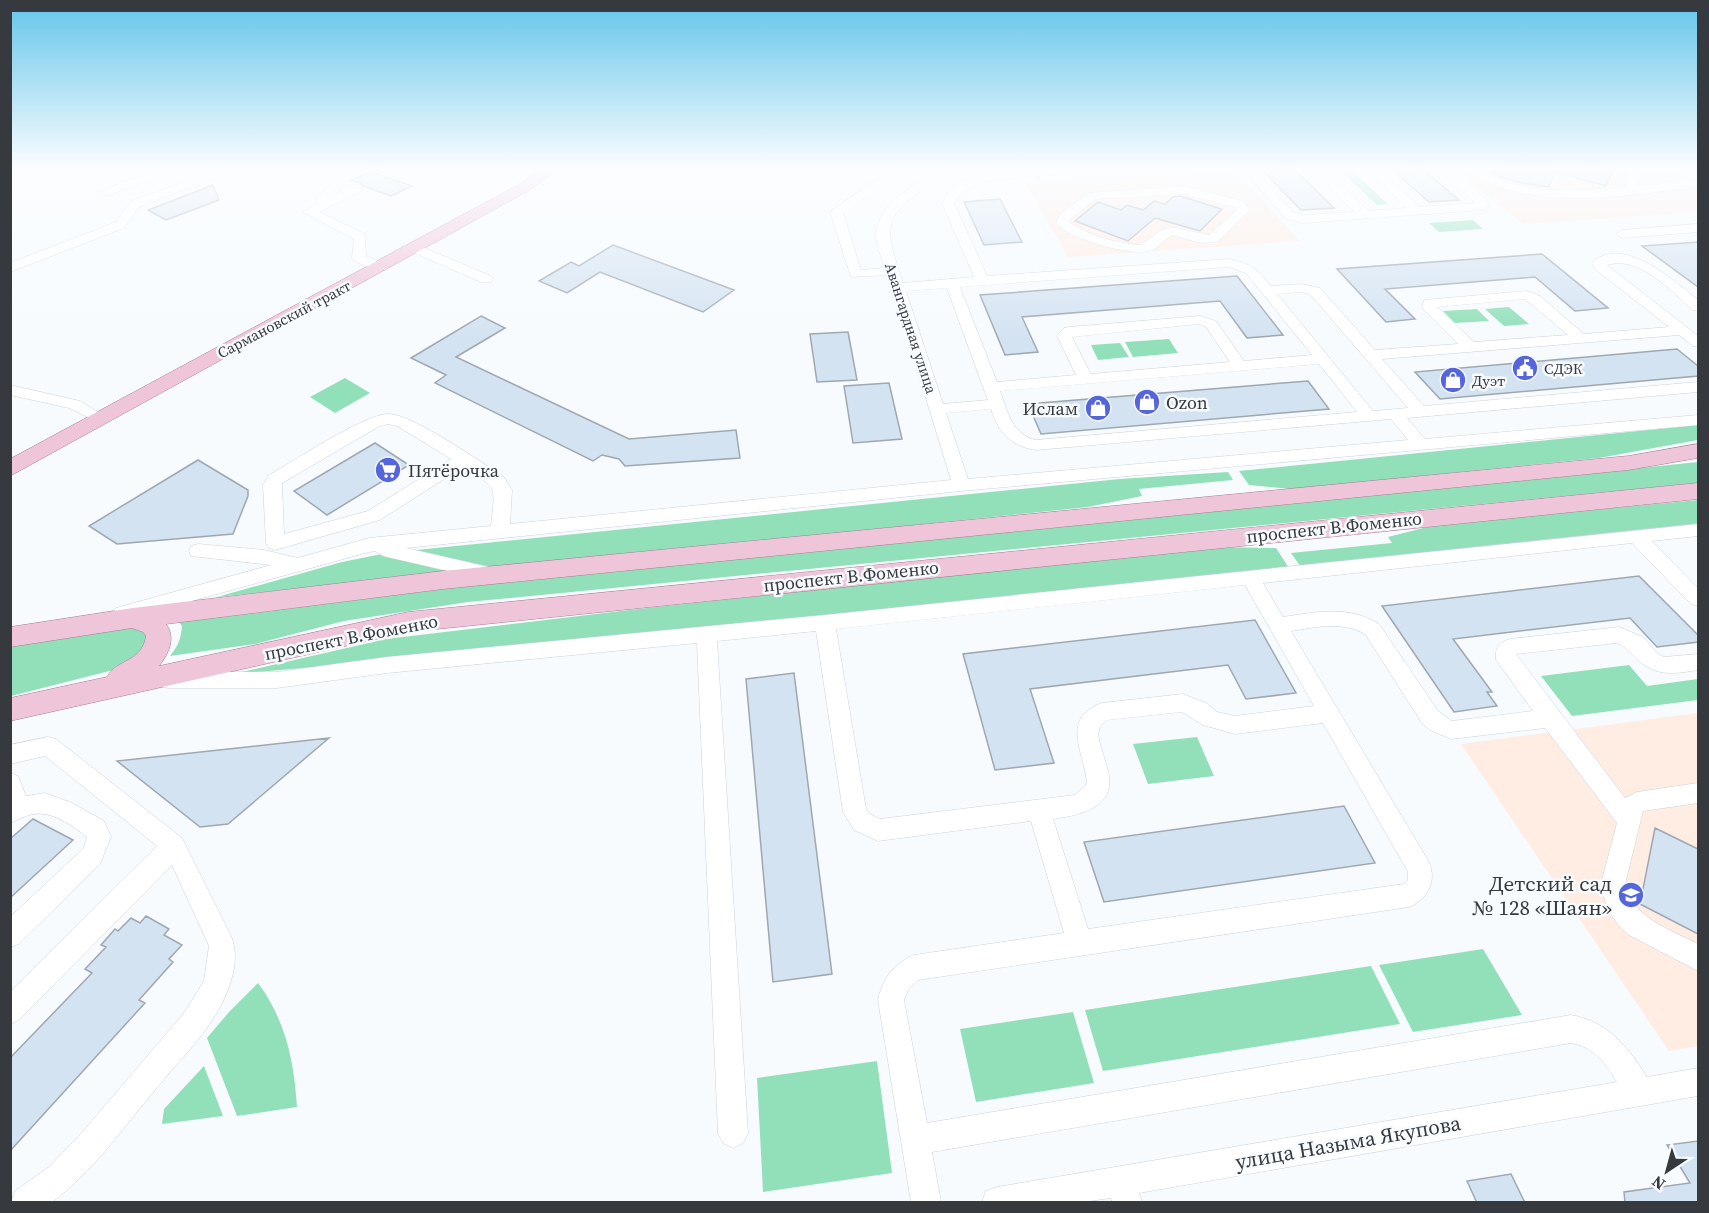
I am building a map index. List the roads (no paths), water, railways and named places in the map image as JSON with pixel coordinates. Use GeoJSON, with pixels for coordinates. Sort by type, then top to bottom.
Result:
{"type":"FeatureCollection","features":[{"type":"Feature","properties":{"kind":"main road","name":"Сармановский тракт"},"geometry":{"type":"LineString","coordinates":[[10,469],[459,224]]}},
{"type":"Feature","properties":{"kind":"main road","name":"проспект В.Фоменко"},"geometry":{"type":"LineString","coordinates":[[10,637],[133,618],[494,575],[1628,463],[1698,451]]}},
{"type":"Feature","properties":{"kind":"main road","name":"проспект В.Фоменко"},"geometry":{"type":"LineString","coordinates":[[10,710],[408,622],[1698,491]]}},
{"type":"Feature","properties":{"kind":"main road"},"geometry":{"type":"LineString","coordinates":[[99,689],[135,672],[154,656],[159,644],[159,634],[152,625],[133,618]]}},
{"type":"Feature","properties":{"kind":"street"},"geometry":{"type":"LineString","coordinates":[[10,268],[121,224]]}},
{"type":"Feature","properties":{"kind":"street"},"geometry":{"type":"LineString","coordinates":[[333,224],[360,237],[359,258],[380,267]]}},
{"type":"Feature","properties":{"kind":"street"},"geometry":{"type":"LineString","coordinates":[[840,224],[856,274],[893,271]]}},
{"type":"Feature","properties":{"kind":"street","name":"Авангардная улица"},"geometry":{"type":"LineString","coordinates":[[883,224],[882,237],[962,485]]}},
{"type":"Feature","properties":{"kind":"street"},"geometry":{"type":"LineString","coordinates":[[957,224],[982,281]]}},
{"type":"Feature","properties":{"kind":"street"},"geometry":{"type":"LineString","coordinates":[[1063,224],[1070,228],[1133,249],[1149,247],[1166,232],[1173,231],[1201,239],[1212,239],[1234,224]]}},
{"type":"Feature","properties":{"kind":"street"},"geometry":{"type":"LineString","coordinates":[[1622,234],[1698,228]]}},
{"type":"Feature","properties":{"kind":"street"},"geometry":{"type":"LineString","coordinates":[[1161,237],[1182,267]]}},
{"type":"Feature","properties":{"kind":"street"},"geometry":{"type":"LineString","coordinates":[[415,248],[486,279]]}},
{"type":"Feature","properties":{"kind":"street"},"geometry":{"type":"LineString","coordinates":[[1698,307],[1637,262],[1624,259],[1599,262],[1600,266],[1698,343]]}},
{"type":"Feature","properties":{"kind":"street"},"geometry":{"type":"LineString","coordinates":[[898,287],[1240,264],[1251,270],[1369,416]]}},
{"type":"Feature","properties":{"kind":"street"},"geometry":{"type":"LineString","coordinates":[[952,283],[1010,435],[1018,441],[1036,445],[1698,387]]}},
{"type":"Feature","properties":{"kind":"street"},"geometry":{"type":"LineString","coordinates":[[1267,290],[1301,288],[1315,291],[1420,411]]}},
{"type":"Feature","properties":{"kind":"street"},"geometry":{"type":"LineString","coordinates":[[1470,347],[1429,307],[1429,303],[1527,295],[1535,299],[1580,338]]}},
{"type":"Feature","properties":{"kind":"street"},"geometry":{"type":"LineString","coordinates":[[1086,379],[1064,336],[1069,331],[1200,320],[1211,324],[1240,366]]}},
{"type":"Feature","properties":{"kind":"street"},"geometry":{"type":"LineString","coordinates":[[1371,355],[1682,330]]}},
{"type":"Feature","properties":{"kind":"street"},"geometry":{"type":"LineString","coordinates":[[991,387],[1323,359]]}},
{"type":"Feature","properties":{"kind":"street"},"geometry":{"type":"LineString","coordinates":[[10,390],[74,404],[100,418]]}},
{"type":"Feature","properties":{"kind":"street"},"geometry":{"type":"LineString","coordinates":[[937,409],[998,404]]}},
{"type":"Feature","properties":{"kind":"street"},"geometry":{"type":"LineString","coordinates":[[1395,413],[1421,445]]}},
{"type":"Feature","properties":{"kind":"street"},"geometry":{"type":"LineString","coordinates":[[241,580],[269,550],[274,481],[372,423],[388,419],[402,422],[502,485],[500,532]]}},
{"type":"Feature","properties":{"kind":"street"},"geometry":{"type":"LineString","coordinates":[[69,628],[369,545],[962,485],[1698,420]]}},
{"type":"Feature","properties":{"kind":"street"},"geometry":{"type":"LineString","coordinates":[[198,550],[269,550],[374,516],[464,459]]}},
{"type":"Feature","properties":{"kind":"street"},"geometry":{"type":"LineString","coordinates":[[144,680],[277,680],[387,665],[825,623],[1698,530]]}},
{"type":"Feature","properties":{"kind":"street"},"geometry":{"type":"LineString","coordinates":[[1637,537],[1698,599]]}},
{"type":"Feature","properties":{"kind":"street"},"geometry":{"type":"LineString","coordinates":[[369,545],[494,575]]}},
{"type":"Feature","properties":{"kind":"street"},"geometry":{"type":"LineString","coordinates":[[269,550],[297,564]]}},
{"type":"Feature","properties":{"kind":"street"},"geometry":{"type":"LineString","coordinates":[[926,1203],[891,1000],[897,982],[904,974],[914,968],[1409,895],[1414,892],[1420,880],[1420,870],[1251,579]]}},
{"type":"Feature","properties":{"kind":"street"},"geometry":{"type":"LineString","coordinates":[[1278,625],[1342,618],[1367,625],[1372,629],[1430,717],[1444,728],[1458,730],[1551,718]]}},
{"type":"Feature","properties":{"kind":"street"},"geometry":{"type":"LineString","coordinates":[[825,623],[855,812],[862,822],[878,830],[1079,805],[1087,801],[1098,789],[1100,777],[1086,738],[1086,730],[1091,719],[1102,712],[1179,703],[1190,705],[1220,722],[1235,725],[1329,713]]}},
{"type":"Feature","properties":{"kind":"street"},"geometry":{"type":"LineString","coordinates":[[707,634],[733,1133]]}},
{"type":"Feature","properties":{"kind":"street"},"geometry":{"type":"LineString","coordinates":[[1628,820],[1506,660],[1504,655],[1506,649],[1619,635],[1636,643],[1649,657],[1660,664],[1698,662]]}},
{"type":"Feature","properties":{"kind":"street"},"geometry":{"type":"LineString","coordinates":[[10,755],[48,746],[174,846],[222,945],[223,958],[216,987],[195,1021],[72,1165],[26,1203]]}},
{"type":"Feature","properties":{"kind":"street"},"geometry":{"type":"LineString","coordinates":[[10,783],[14,810],[45,802],[96,829],[99,837],[92,856],[10,935]]}},
{"type":"Feature","properties":{"kind":"street"},"geometry":{"type":"LineString","coordinates":[[1698,793],[1637,802],[1631,808],[1613,884],[1616,900],[1628,917],[1638,926],[1698,958]]}},
{"type":"Feature","properties":{"kind":"street"},"geometry":{"type":"LineString","coordinates":[[1040,810],[1080,943]]}},
{"type":"Feature","properties":{"kind":"street"},"geometry":{"type":"LineString","coordinates":[[10,1011],[174,846]]}},
{"type":"Feature","properties":{"kind":"street"},"geometry":{"type":"LineString","coordinates":[[915,1140],[1571,1029],[1593,1033],[1610,1046],[1640,1092]]}},
{"type":"Feature","properties":{"kind":"street","name":"улица Назыма Якупова"},"geometry":{"type":"LineString","coordinates":[[997,1203],[1124,1192],[1698,1082]]}},
{"type":"Feature","properties":{"kind":"place","name":"СДЭК"},"geometry":{"type":"Point","coordinates":[1525,368]}},
{"type":"Feature","properties":{"kind":"place","name":"Дуэт"},"geometry":{"type":"Point","coordinates":[1453,380]}},
{"type":"Feature","properties":{"kind":"place","name":"Ozon"},"geometry":{"type":"Point","coordinates":[1147,402]}},
{"type":"Feature","properties":{"kind":"place","name":"Ислам"},"geometry":{"type":"Point","coordinates":[1098,408]}},
{"type":"Feature","properties":{"kind":"place","name":"Пятёрочка"},"geometry":{"type":"Point","coordinates":[388,470]}},
{"type":"Feature","properties":{"kind":"place","name":"Детский сад № 128 «Шаян»"},"geometry":{"type":"Point","coordinates":[1631,895]}}]}
